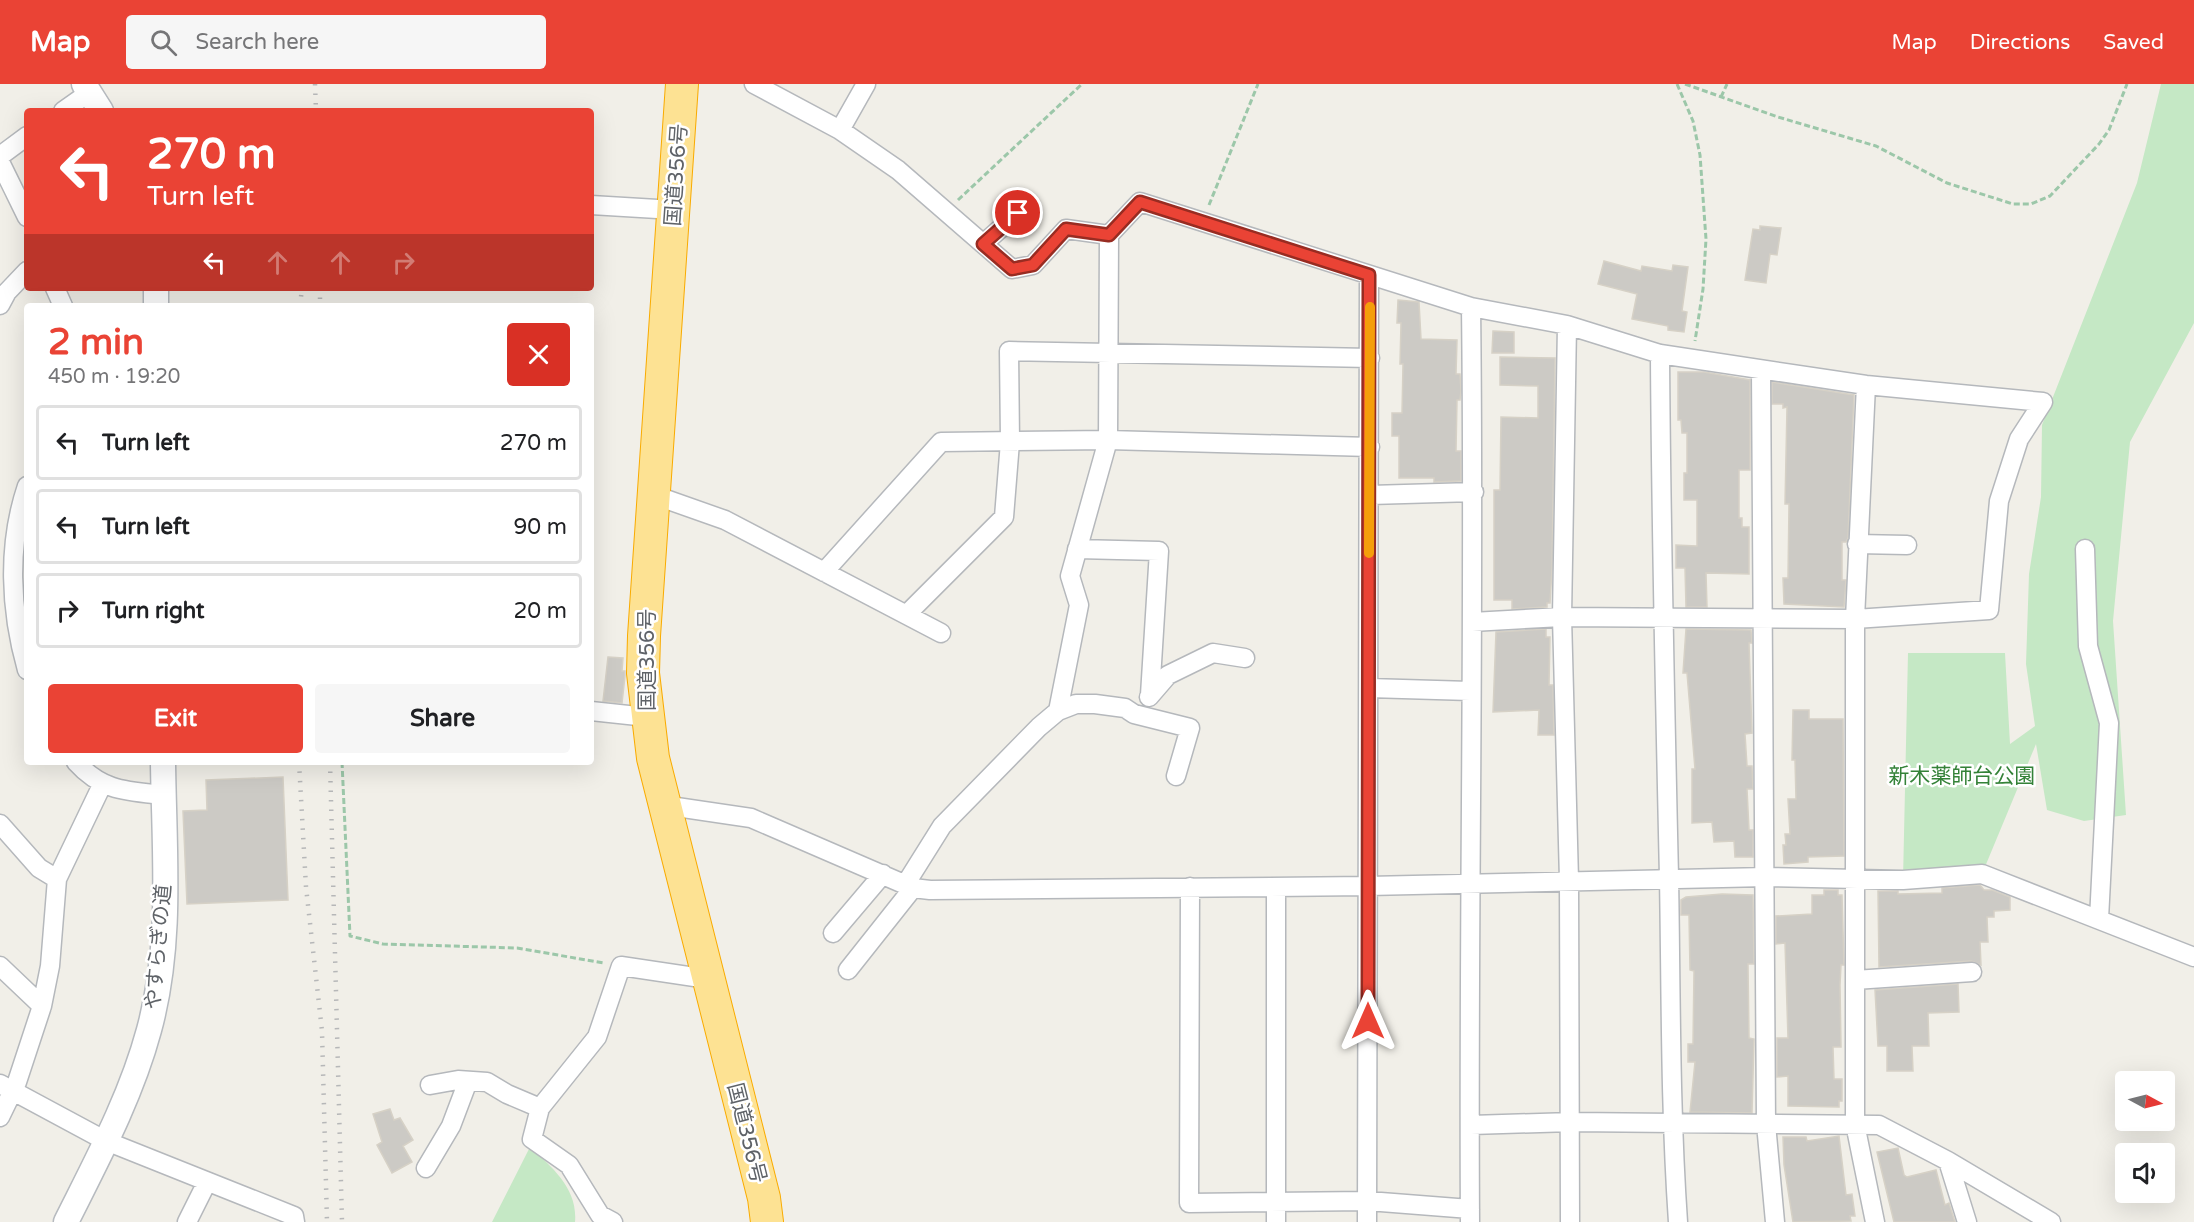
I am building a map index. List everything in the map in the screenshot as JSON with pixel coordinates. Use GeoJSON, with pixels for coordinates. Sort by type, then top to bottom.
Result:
{"type":"FeatureCollection","features":[{"type":"Feature","properties":{"kind":"highway","name":"国道356号"},"geometry":{"type":"LineString","coordinates":[[682,84],[644,636],[647,717],[663,805],[764,1198],[767,1222]]}},
{"type":"Feature","properties":{"kind":"street"},"geometry":{"type":"LineString","coordinates":[[754,84],[840,130],[898,170],[1012,269],[1033,265],[1066,229],[1109,235]]}},
{"type":"Feature","properties":{"kind":"street"},"geometry":{"type":"LineString","coordinates":[[840,130],[866,84]]}},
{"type":"Feature","properties":{"kind":"street"},"geometry":{"type":"LineString","coordinates":[[68,108],[95,93]]}},
{"type":"Feature","properties":{"kind":"street"},"geometry":{"type":"LineString","coordinates":[[24,138],[1,156],[24,210]]}},
{"type":"Feature","properties":{"kind":"street"},"geometry":{"type":"LineString","coordinates":[[1059,711],[1079,605],[1070,576],[1108,440],[1106,351],[1109,235],[1140,202],[1471,307],[1567,325],[1660,354],[1866,385],[2043,402],[2019,439],[1999,501],[1989,610],[1855,619],[1563,617],[1472,622]]}},
{"type":"Feature","properties":{"kind":"street"},"geometry":{"type":"LineString","coordinates":[[594,205],[674,210]]}},
{"type":"Feature","properties":{"kind":"street"},"geometry":{"type":"LineString","coordinates":[[983,244],[1018,213]]}},
{"type":"Feature","properties":{"kind":"street"},"geometry":{"type":"LineString","coordinates":[[0,305],[7,292],[24,274]]}},
{"type":"Feature","properties":{"kind":"street"},"geometry":{"type":"LineString","coordinates":[[1368,1222],[1369,275]]}},
{"type":"Feature","properties":{"kind":"street"},"geometry":{"type":"LineString","coordinates":[[1190,887],[1189,1203],[1276,1213],[1368,1201],[1470,1216],[1472,884],[1470,691],[1474,492],[1471,307]]}},
{"type":"Feature","properties":{"kind":"street"},"geometry":{"type":"LineString","coordinates":[[1567,325],[1563,617],[1572,1122],[1570,1222]]}},
{"type":"Feature","properties":{"kind":"street"},"geometry":{"type":"LineString","coordinates":[[907,614],[1004,517],[1010,442],[1009,351],[1106,351],[1370,358]]}},
{"type":"Feature","properties":{"kind":"street"},"geometry":{"type":"LineString","coordinates":[[1660,354],[1661,617],[1669,879],[1671,1124],[1678,1222]]}},
{"type":"Feature","properties":{"kind":"street"},"geometry":{"type":"LineString","coordinates":[[1761,370],[1761,618],[1766,877],[1767,1124],[1775,1222]]}},
{"type":"Feature","properties":{"kind":"street"},"geometry":{"type":"LineString","coordinates":[[1866,385],[1855,619],[1857,878],[1855,1124],[1875,1222]]}},
{"type":"Feature","properties":{"kind":"street"},"geometry":{"type":"LineString","coordinates":[[824,572],[941,442],[1108,440],[1370,447]]}},
{"type":"Feature","properties":{"kind":"street"},"geometry":{"type":"LineString","coordinates":[[1370,495],[1474,492]]}},
{"type":"Feature","properties":{"kind":"street"},"geometry":{"type":"LineString","coordinates":[[654,495],[725,520],[941,633]]}},
{"type":"Feature","properties":{"kind":"street"},"geometry":{"type":"LineString","coordinates":[[24,499],[15,538],[13,599],[8,631],[24,664]]}},
{"type":"Feature","properties":{"kind":"street"},"geometry":{"type":"LineString","coordinates":[[1857,544],[1907,545]]}},
{"type":"Feature","properties":{"kind":"street"},"geometry":{"type":"LineString","coordinates":[[1077,549],[1159,551],[1150,695]]}},
{"type":"Feature","properties":{"kind":"street"},"geometry":{"type":"LineString","coordinates":[[2085,549],[2088,646],[2109,723],[2098,919]]}},
{"type":"Feature","properties":{"kind":"street"},"geometry":{"type":"LineString","coordinates":[[1134,714],[1168,675],[1213,653],[1245,658]]}},
{"type":"Feature","properties":{"kind":"street"},"geometry":{"type":"LineString","coordinates":[[1369,688],[1470,691]]}},
{"type":"Feature","properties":{"kind":"street"},"geometry":{"type":"LineString","coordinates":[[848,970],[909,886],[942,826],[1039,727],[1059,711],[1076,704],[1095,704],[1125,708],[1134,714],[1190,728],[1176,776]]}},
{"type":"Feature","properties":{"kind":"street"},"geometry":{"type":"LineString","coordinates":[[594,711],[647,717]]}},
{"type":"Feature","properties":{"kind":"street"},"geometry":{"type":"LineString","coordinates":[[79,765],[89,777],[102,785],[127,791],[163,795]]}},
{"type":"Feature","properties":{"kind":"street","name":"やすらぎの道"},"geometry":{"type":"LineString","coordinates":[[66,1222],[130,1087],[149,1030],[159,985],[165,888],[163,765]]}},
{"type":"Feature","properties":{"kind":"street"},"geometry":{"type":"LineString","coordinates":[[0,1117],[6,1088],[42,1006],[50,966],[57,879],[102,785]]}},
{"type":"Feature","properties":{"kind":"street"},"geometry":{"type":"LineString","coordinates":[[663,805],[751,818],[909,886],[1368,886],[1766,877],[1903,880],[1982,874],[2194,957]]}},
{"type":"Feature","properties":{"kind":"street"},"geometry":{"type":"LineString","coordinates":[[0,824],[39,868],[57,879]]}},
{"type":"Feature","properties":{"kind":"street"},"geometry":{"type":"LineString","coordinates":[[833,933],[883,874]]}},
{"type":"Feature","properties":{"kind":"street"},"geometry":{"type":"LineString","coordinates":[[1276,887],[1276,1213]]}},
{"type":"Feature","properties":{"kind":"street"},"geometry":{"type":"LineString","coordinates":[[0,966],[42,1006]]}},
{"type":"Feature","properties":{"kind":"street"},"geometry":{"type":"LineString","coordinates":[[614,1222],[600,1215],[569,1165],[532,1139],[540,1108],[597,1036],[621,966],[708,980]]}},
{"type":"Feature","properties":{"kind":"street"},"geometry":{"type":"LineString","coordinates":[[1855,980],[1972,972]]}},
{"type":"Feature","properties":{"kind":"street"},"geometry":{"type":"LineString","coordinates":[[430,1085],[468,1081],[487,1082],[507,1095],[540,1108]]}},
{"type":"Feature","properties":{"kind":"street"},"geometry":{"type":"LineString","coordinates":[[426,1168],[451,1126],[468,1081]]}},
{"type":"Feature","properties":{"kind":"street"},"geometry":{"type":"LineString","coordinates":[[6,1088],[106,1141],[294,1216],[294,1222]]}},
{"type":"Feature","properties":{"kind":"street"},"geometry":{"type":"LineString","coordinates":[[1471,1125],[1572,1122],[1879,1125],[1948,1161],[2051,1222]]}},
{"type":"Feature","properties":{"kind":"street"},"geometry":{"type":"LineString","coordinates":[[1948,1161],[1967,1222]]}},
{"type":"Feature","properties":{"kind":"street"},"geometry":{"type":"LineString","coordinates":[[188,1222],[207,1182]]}},
{"type":"Feature","properties":{"kind":"path"},"geometry":{"type":"LineString","coordinates":[[946,212],[1082,84]]}},
{"type":"Feature","properties":{"kind":"path"},"geometry":{"type":"LineString","coordinates":[[1202,222],[1258,84]]}},
{"type":"Feature","properties":{"kind":"path"},"geometry":{"type":"LineString","coordinates":[[1677,84],[1693,121],[1700,155],[1706,239],[1703,289],[1691,360]]}},
{"type":"Feature","properties":{"kind":"path"},"geometry":{"type":"LineString","coordinates":[[1685,84],[1876,146],[1947,183],[2013,204],[2031,204],[2050,196],[2099,144],[2109,129],[2127,84]]}},
{"type":"Feature","properties":{"kind":"path"},"geometry":{"type":"LineString","coordinates":[[1721,97],[1727,84]]}},
{"type":"Feature","properties":{"kind":"path"},"geometry":{"type":"LineString","coordinates":[[342,765],[350,936],[383,944],[517,948],[621,966]]}},
{"type":"Feature","properties":{"kind":"green space","name":"新木薬師台公園"},"geometry":{"type":"Polygon","coordinates":[[[2161,84],[2194,84],[2194,323],[2130,442],[2113,621],[2126,815],[2084,821],[2047,810],[2036,744],[1982,874],[1903,880],[1908,653],[2005,653],[2010,744],[2035,726],[2026,664],[2029,574],[2041,497],[2042,425],[2137,183],[2161,84]]]}},
{"type":"Feature","properties":{"kind":"green space"},"geometry":{"type":"Polygon","coordinates":[[[530,1147],[555,1171],[568,1189],[575,1210],[575,1222],[492,1222],[530,1147]]]}},
{"type":"Feature","properties":{"kind":"building"},"geometry":{"type":"Polygon","coordinates":[[[1760,226],[1781,228],[1777,255],[1770,254],[1766,283],[1745,280],[1753,229],[1760,230],[1760,226]]]}},
{"type":"Feature","properties":{"kind":"building"},"geometry":{"type":"Polygon","coordinates":[[[1604,261],[1641,271],[1642,266],[1672,271],[1673,265],[1688,267],[1682,311],[1687,312],[1684,332],[1668,330],[1668,326],[1632,319],[1637,294],[1598,284],[1604,261]]]}},
{"type":"Feature","properties":{"kind":"building"},"geometry":{"type":"Polygon","coordinates":[[[1398,300],[1419,302],[1421,339],[1457,340],[1456,374],[1460,374],[1461,391],[1460,400],[1457,400],[1456,451],[1461,451],[1461,481],[1434,482],[1434,478],[1399,478],[1399,436],[1392,436],[1392,413],[1402,413],[1403,364],[1400,364],[1401,323],[1397,323],[1398,300]]]}},
{"type":"Feature","properties":{"kind":"building"},"geometry":{"type":"Polygon","coordinates":[[[1493,331],[1514,332],[1514,353],[1492,353],[1493,331]]]}},
{"type":"Feature","properties":{"kind":"building"},"geometry":{"type":"Polygon","coordinates":[[[1500,357],[1555,358],[1552,569],[1550,603],[1547,603],[1547,607],[1512,609],[1512,600],[1494,600],[1494,490],[1500,490],[1501,417],[1538,418],[1538,386],[1500,385],[1500,357]]]}},
{"type":"Feature","properties":{"kind":"building"},"geometry":{"type":"Polygon","coordinates":[[[1678,372],[1704,372],[1750,380],[1750,470],[1739,470],[1739,518],[1742,518],[1742,527],[1749,527],[1749,574],[1706,573],[1707,607],[1686,607],[1685,568],[1676,568],[1676,545],[1697,546],[1697,500],[1684,500],[1687,433],[1682,433],[1681,420],[1678,420],[1678,372]]]}},
{"type":"Feature","properties":{"kind":"building"},"geometry":{"type":"Polygon","coordinates":[[[1772,382],[1854,395],[1848,538],[1846,542],[1842,542],[1842,580],[1846,580],[1844,607],[1784,604],[1783,578],[1788,578],[1789,504],[1785,504],[1787,407],[1783,408],[1783,404],[1772,404],[1772,382]]]}},
{"type":"Feature","properties":{"kind":"building"},"geometry":{"type":"Polygon","coordinates":[[[1546,629],[1546,637],[1550,637],[1549,685],[1553,685],[1554,735],[1538,735],[1539,710],[1493,712],[1496,632],[1546,629]]]}},
{"type":"Feature","properties":{"kind":"building"},"geometry":{"type":"Polygon","coordinates":[[[1686,629],[1751,630],[1752,643],[1749,643],[1752,733],[1745,734],[1747,766],[1752,766],[1753,789],[1747,789],[1749,830],[1753,830],[1753,857],[1735,857],[1734,841],[1714,842],[1712,822],[1692,823],[1692,769],[1695,769],[1687,673],[1683,673],[1686,629]]]}},
{"type":"Feature","properties":{"kind":"building"},"geometry":{"type":"Polygon","coordinates":[[[608,657],[623,658],[622,671],[625,671],[625,676],[622,703],[603,701],[608,657]]]}},
{"type":"Feature","properties":{"kind":"building"},"geometry":{"type":"Polygon","coordinates":[[[1793,710],[1809,710],[1809,719],[1843,719],[1844,856],[1808,857],[1808,862],[1784,864],[1785,834],[1790,834],[1788,799],[1796,799],[1795,760],[1792,760],[1793,710]]]}},
{"type":"Feature","properties":{"kind":"building"},"geometry":{"type":"Polygon","coordinates":[[[283,777],[288,900],[187,904],[183,811],[207,810],[206,780],[283,777]]]}},
{"type":"Feature","properties":{"kind":"building"},"geometry":{"type":"Polygon","coordinates":[[[1980,885],[1984,890],[1992,890],[2010,897],[2010,910],[1994,911],[1994,917],[1987,917],[1988,942],[1980,942],[1981,965],[1971,961],[1879,967],[1878,891],[1898,891],[1898,894],[1942,893],[1942,888],[1980,885]]]}},
{"type":"Feature","properties":{"kind":"building"},"geometry":{"type":"Polygon","coordinates":[[[1824,890],[1838,890],[1838,895],[1842,895],[1844,965],[1841,965],[1840,985],[1841,1047],[1833,1047],[1834,1079],[1842,1079],[1842,1101],[1839,1101],[1839,1107],[1788,1106],[1788,1076],[1777,1077],[1777,1038],[1788,1038],[1785,943],[1776,944],[1776,916],[1812,914],[1812,895],[1824,895],[1824,890]]]}},
{"type":"Feature","properties":{"kind":"building"},"geometry":{"type":"Polygon","coordinates":[[[1722,894],[1753,895],[1754,964],[1748,964],[1749,1038],[1754,1039],[1752,1113],[1690,1112],[1695,1062],[1688,1062],[1688,1044],[1693,1044],[1694,971],[1690,970],[1689,915],[1681,915],[1681,900],[1686,897],[1722,894]]]}},
{"type":"Feature","properties":{"kind":"building"},"geometry":{"type":"Polygon","coordinates":[[[1958,984],[1959,1012],[1928,1013],[1929,1046],[1912,1046],[1913,1071],[1887,1071],[1887,1046],[1878,1046],[1875,990],[1958,984]]]}},
{"type":"Feature","properties":{"kind":"building"},"geometry":{"type":"Polygon","coordinates":[[[390,1109],[394,1120],[400,1118],[413,1140],[403,1146],[412,1162],[392,1173],[377,1145],[382,1142],[373,1114],[390,1109]]]}},
{"type":"Feature","properties":{"kind":"building"},"geometry":{"type":"Polygon","coordinates":[[[1839,1136],[1846,1195],[1852,1194],[1855,1216],[1850,1216],[1851,1221],[1793,1222],[1784,1165],[1783,1137],[1806,1137],[1807,1141],[1839,1136]]]}},
{"type":"Feature","properties":{"kind":"building"},"geometry":{"type":"Polygon","coordinates":[[[1898,1148],[1904,1175],[1907,1177],[1936,1170],[1945,1205],[1949,1203],[1955,1222],[1894,1222],[1877,1152],[1898,1148]]]}},
{"type":"Feature","properties":{"kind":"railway"},"geometry":{"type":"LineString","coordinates":[[315,84],[316,108]]}},
{"type":"Feature","properties":{"kind":"railway"},"geometry":{"type":"LineString","coordinates":[[300,303],[302,291]]}},
{"type":"Feature","properties":{"kind":"railway"},"geometry":{"type":"LineString","coordinates":[[320,291],[320,303]]}},
{"type":"Feature","properties":{"kind":"railway"},"geometry":{"type":"LineString","coordinates":[[299,765],[306,887],[322,1031],[327,1222]]}},
{"type":"Feature","properties":{"kind":"railway"},"geometry":{"type":"LineString","coordinates":[[330,765],[342,1222]]}},
{"type":"Feature","properties":{"kind":"slow traffic"},"geometry":{"type":"LineString","coordinates":[[1369,553],[1370,307]]}},
{"type":"Feature","properties":{"kind":"route"},"geometry":{"type":"LineString","coordinates":[[1018,213],[983,244],[1012,269],[1033,265],[1066,229],[1109,235],[1140,202],[1369,275],[1368,1021]]}}]}
